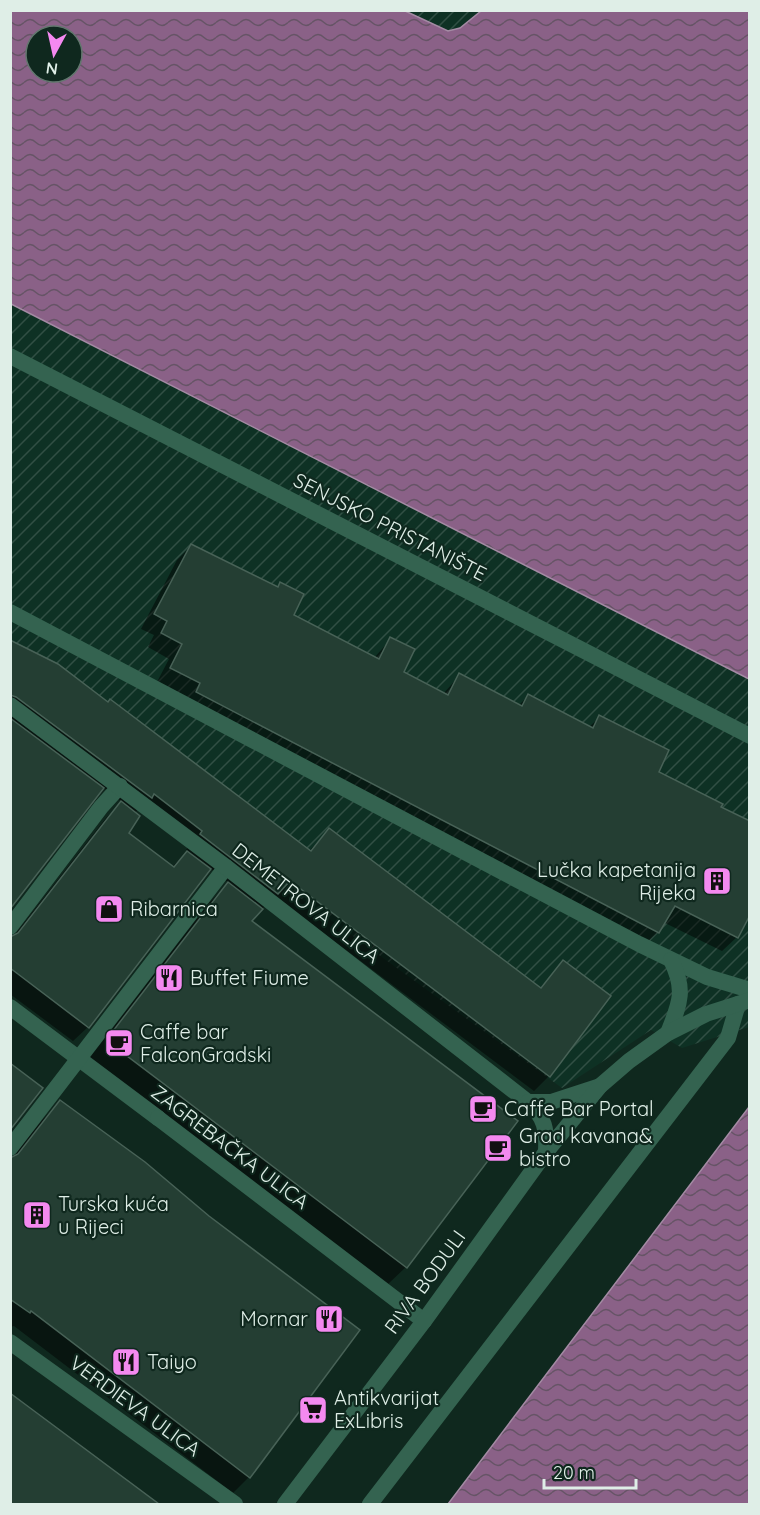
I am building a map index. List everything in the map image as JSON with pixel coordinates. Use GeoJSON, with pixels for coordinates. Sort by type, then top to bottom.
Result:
{"type":"FeatureCollection","features":[{"type":"Feature","properties":{"kind":"street","name":"SENJSKO PRISTANIŠTE"},"geometry":{"type":"LineString","coordinates":[[10,356],[750,736]]}},
{"type":"Feature","properties":{"kind":"street"},"geometry":{"type":"LineString","coordinates":[[10,612],[671,960],[707,977],[750,990]]}},
{"type":"Feature","properties":{"kind":"street","name":"DEMETROVA ULICA"},"geometry":{"type":"LineString","coordinates":[[10,705],[226,867],[528,1102],[538,1112],[545,1125],[546,1152]]}},
{"type":"Feature","properties":{"kind":"street"},"geometry":{"type":"LineString","coordinates":[[10,927],[101,807],[120,786]]}},
{"type":"Feature","properties":{"kind":"street"},"geometry":{"type":"LineString","coordinates":[[10,1148],[226,867]]}},
{"type":"Feature","properties":{"kind":"street"},"geometry":{"type":"LineString","coordinates":[[668,1033],[678,1009],[680,992],[679,977],[671,960]]}},
{"type":"Feature","properties":{"kind":"street"},"geometry":{"type":"LineString","coordinates":[[370,1504],[728,1038],[744,1002]]}},
{"type":"Feature","properties":{"kind":"street","name":"RIVA BODULI"},"geometry":{"type":"LineString","coordinates":[[285,1504],[424,1321],[546,1152],[600,1086],[629,1061],[668,1033],[706,1014],[744,1002]]}},
{"type":"Feature","properties":{"kind":"street","name":"ZAGREBAČKA ULICA"},"geometry":{"type":"LineString","coordinates":[[10,1007],[424,1321]]}},
{"type":"Feature","properties":{"kind":"street","name":"RIVA BODULI"},"geometry":{"type":"LineString","coordinates":[[528,1102],[551,1102],[600,1086]]}},
{"type":"Feature","properties":{"kind":"street","name":"VERDIEVA ULICA"},"geometry":{"type":"LineString","coordinates":[[10,1341],[234,1504]]}},
{"type":"Feature","properties":{"kind":"shaded area"},"geometry":{"type":"Polygon","coordinates":[[[403,11],[481,11],[460,28],[448,31],[403,11]]]}},
{"type":"Feature","properties":{"kind":"shaded area"},"geometry":{"type":"Polygon","coordinates":[[[10,304],[749,679],[749,1027],[682,1048],[651,1030],[562,1088],[310,905],[11,694],[10,304]]]}},
{"type":"Feature","properties":{"kind":"water"},"geometry":{"type":"Polygon","coordinates":[[[403,10],[448,31],[460,28],[481,11],[749,11],[749,679],[11,304],[11,11],[403,10]]]}},
{"type":"Feature","properties":{"kind":"water"},"geometry":{"type":"Polygon","coordinates":[[[749,1107],[749,1504],[448,1504],[749,1107]]]}},
{"type":"Feature","properties":{"kind":"building"},"geometry":{"type":"Polygon","coordinates":[[[191,544],[278,587],[280,582],[304,594],[294,615],[379,659],[390,637],[415,649],[404,672],[448,695],[459,673],[522,706],[528,694],[593,728],[599,715],[669,750],[659,772],[723,804],[721,807],[750,821],[750,915],[738,938],[675,906],[659,933],[196,692],[200,683],[170,668],[182,644],[161,633],[167,621],[154,614],[191,544]]]}},
{"type":"Feature","properties":{"kind":"building"},"geometry":{"type":"Polygon","coordinates":[[[10,640],[58,664],[108,702],[110,699],[311,851],[329,828],[541,988],[563,960],[611,996],[550,1077],[290,881],[278,894],[200,834],[202,831],[154,794],[152,798],[16,697],[10,695],[10,640]]]}},
{"type":"Feature","properties":{"kind":"building"},"geometry":{"type":"Polygon","coordinates":[[[10,718],[104,788],[10,909],[10,718]]]}},
{"type":"Feature","properties":{"kind":"building","name":"Ribarnica"},"geometry":{"type":"Polygon","coordinates":[[[121,801],[140,816],[129,833],[174,867],[187,851],[211,869],[89,1028],[10,968],[10,937],[18,933],[121,801]]]}},
{"type":"Feature","properties":{"kind":"building"},"geometry":{"type":"Polygon","coordinates":[[[228,882],[263,909],[252,921],[518,1121],[407,1268],[106,1040],[228,882]]]}},
{"type":"Feature","properties":{"kind":"building"},"geometry":{"type":"Polygon","coordinates":[[[10,1063],[43,1088],[10,1130],[10,1063]]]}},
{"type":"Feature","properties":{"kind":"building"},"geometry":{"type":"Polygon","coordinates":[[[60,1100],[145,1162],[209,1216],[360,1330],[250,1478],[31,1311],[30,1313],[10,1299],[10,1158],[18,1154],[60,1100]]]}},
{"type":"Feature","properties":{"kind":"building"},"geometry":{"type":"Polygon","coordinates":[[[10,1393],[159,1504],[10,1504],[10,1393]]]}},
{"type":"Feature","properties":{"kind":"place","name":"Lučka kapetanija Rijeka"},"geometry":{"type":"Point","coordinates":[717,881]}},
{"type":"Feature","properties":{"kind":"place","name":"Ribarnica"},"geometry":{"type":"Point","coordinates":[109,909]}},
{"type":"Feature","properties":{"kind":"place","name":"Buffet Fiume"},"geometry":{"type":"Point","coordinates":[169,978]}},
{"type":"Feature","properties":{"kind":"place","name":"Caffe bar FalconGradski"},"geometry":{"type":"Point","coordinates":[119,1043]}},
{"type":"Feature","properties":{"kind":"place","name":"Caffe Bar Portal"},"geometry":{"type":"Point","coordinates":[483,1109]}},
{"type":"Feature","properties":{"kind":"place","name":"Grad kavana& bistro"},"geometry":{"type":"Point","coordinates":[498,1148]}},
{"type":"Feature","properties":{"kind":"place","name":"Turska kuća u Rijeci"},"geometry":{"type":"Point","coordinates":[37,1215]}},
{"type":"Feature","properties":{"kind":"place","name":"Mornar"},"geometry":{"type":"Point","coordinates":[329,1319]}},
{"type":"Feature","properties":{"kind":"place","name":"Taiyo"},"geometry":{"type":"Point","coordinates":[126,1362]}},
{"type":"Feature","properties":{"kind":"place","name":"Antikvarijat ExLibris"},"geometry":{"type":"Point","coordinates":[313,1410]}}]}
